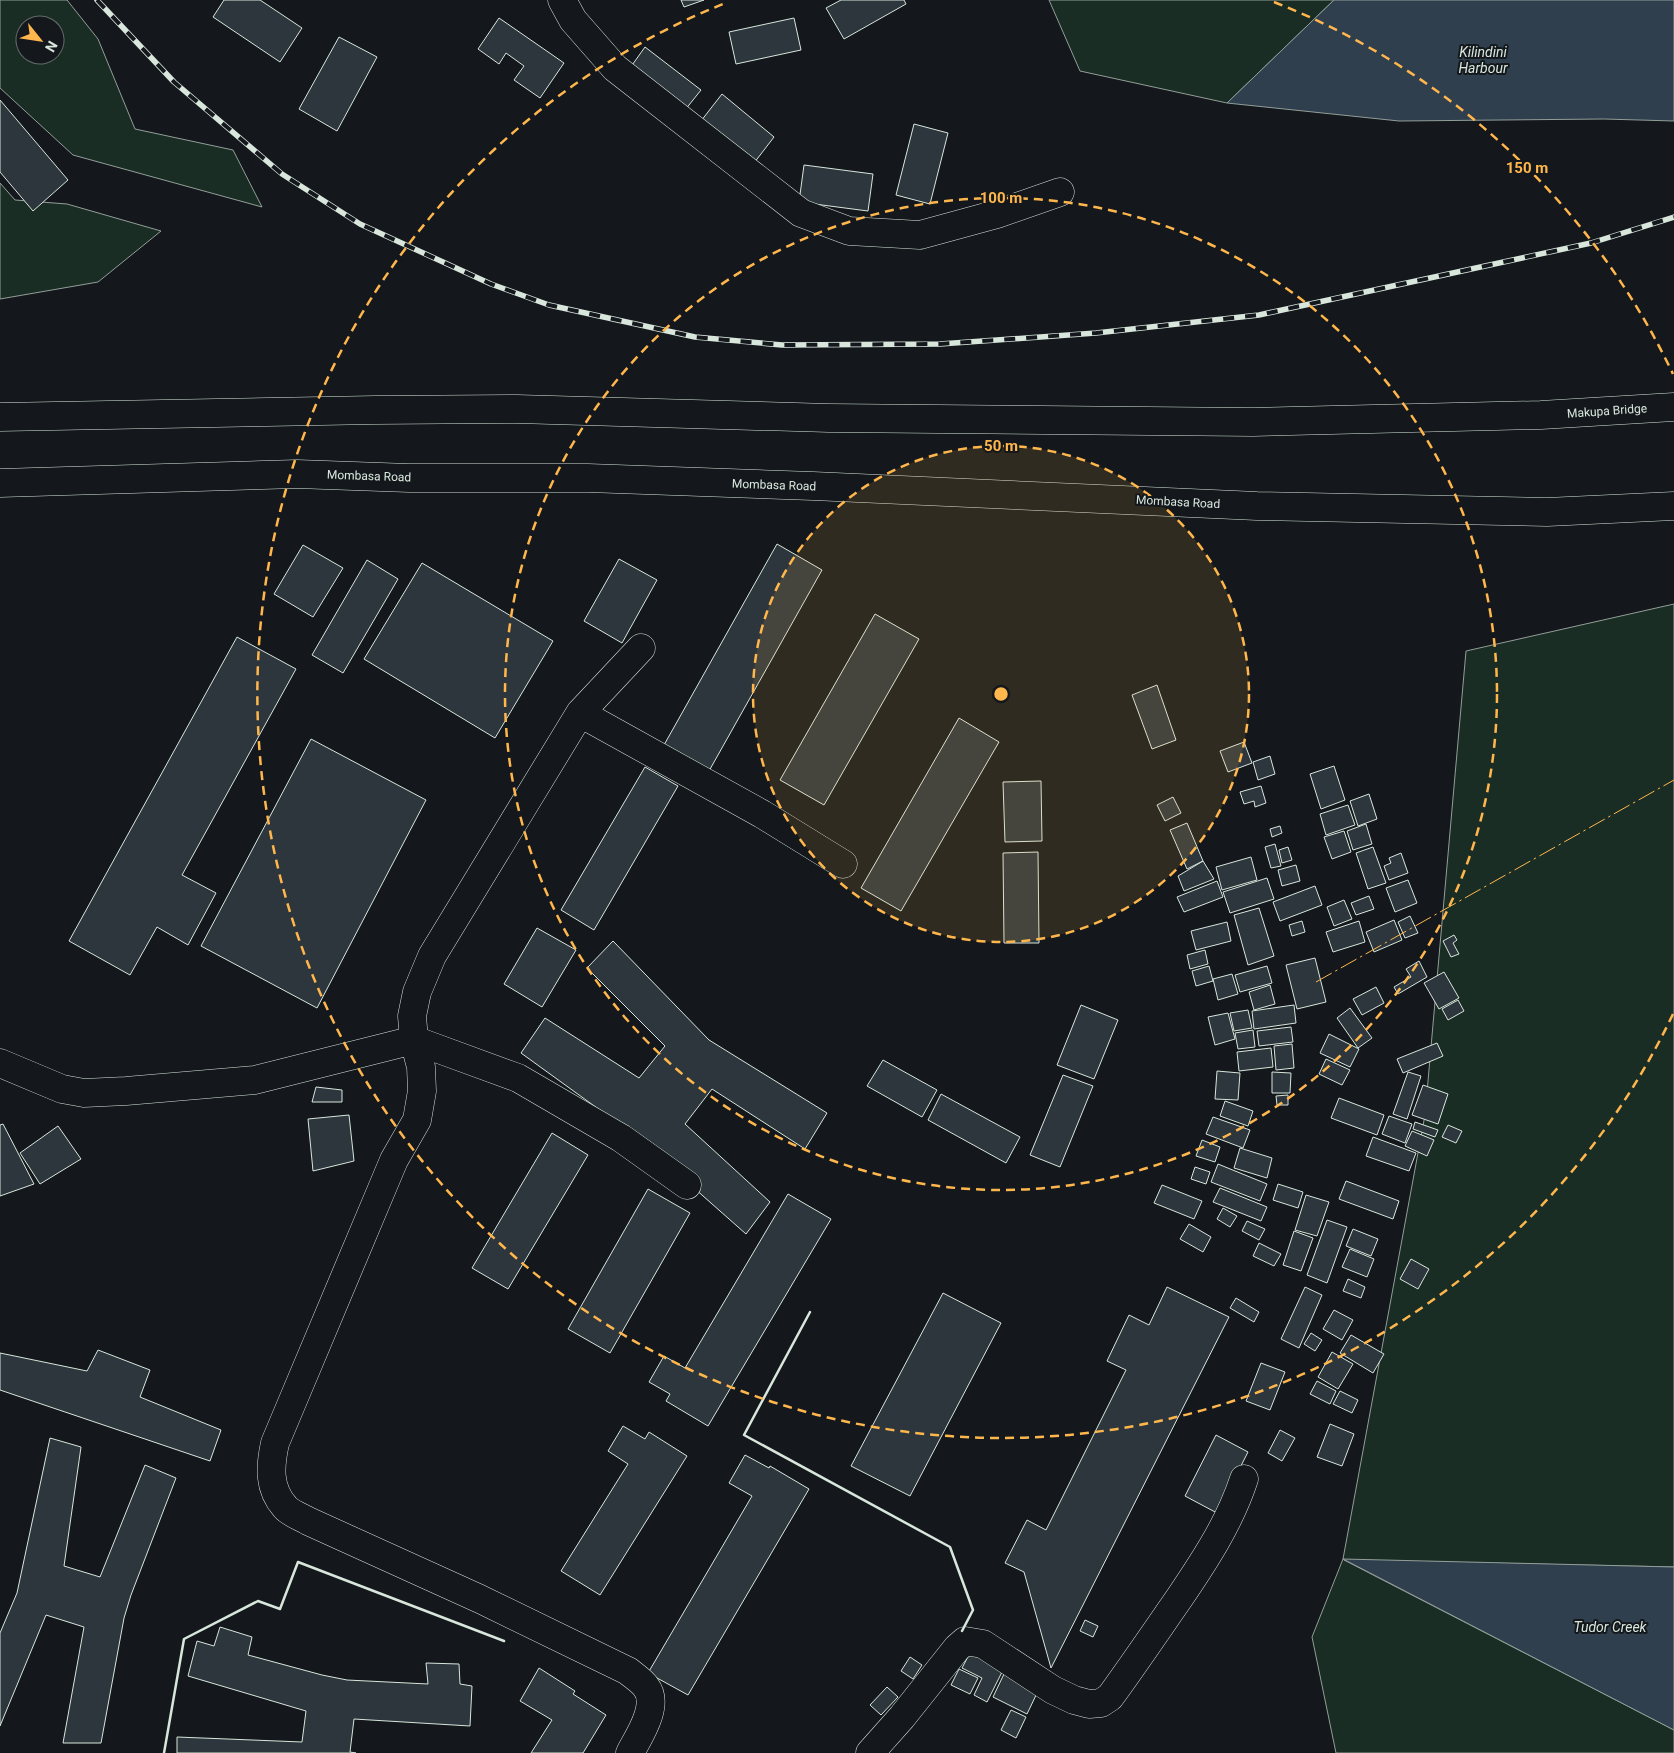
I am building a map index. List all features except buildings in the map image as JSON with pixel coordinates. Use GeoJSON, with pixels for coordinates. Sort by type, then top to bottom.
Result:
{"type":"FeatureCollection","features":[{"type":"Feature","properties":{"kind":"main road"},"geometry":{"type":"LineString","coordinates":[[562,0],[573,20],[615,68],[802,213],[850,231],[920,235],[997,214],[1060,192]]}},
{"type":"Feature","properties":{"kind":"main road","name":"Makupa Bridge"},"geometry":{"type":"LineString","coordinates":[[0,417],[355,410],[517,409],[829,418],[1253,422],[1541,415],[1674,407]]}},
{"type":"Feature","properties":{"kind":"main road","name":"Mombasa Road"},"geometry":{"type":"LineString","coordinates":[[0,483],[297,474],[408,478],[588,478],[1257,506],[1547,512],[1674,506]]}},
{"type":"Feature","properties":{"kind":"main road"},"geometry":{"type":"LineString","coordinates":[[630,1753],[650,1713],[650,1696],[647,1688],[628,1671],[480,1599],[308,1522],[285,1508],[274,1489],[270,1464],[275,1443],[394,1160],[417,1120],[422,1091],[421,1067],[414,1040],[412,1016],[417,992],[432,956],[580,713],[641,648]]}},
{"type":"Feature","properties":{"kind":"main road"},"geometry":{"type":"LineString","coordinates":[[580,713],[762,814],[843,864]]}},
{"type":"Feature","properties":{"kind":"main road"},"geometry":{"type":"LineString","coordinates":[[0,1063],[62,1089],[84,1093],[126,1091],[255,1080],[414,1040],[518,1078],[621,1138],[687,1185]]}},
{"type":"Feature","properties":{"kind":"main road"},"geometry":{"type":"LineString","coordinates":[[870,1753],[902,1717],[957,1648],[965,1641],[983,1644],[1053,1690],[1074,1700],[1088,1704],[1101,1703],[1110,1697],[1216,1542],[1236,1503],[1244,1480]]}},
{"type":"Feature","properties":{"kind":"green space"},"geometry":{"type":"Polygon","coordinates":[[[0,0],[67,0],[98,39],[135,129],[233,150],[262,207],[73,155],[0,88],[0,0]]]}},
{"type":"Feature","properties":{"kind":"green space"},"geometry":{"type":"Polygon","coordinates":[[[1049,0],[1334,0],[1227,103],[1080,71],[1049,0]]]}},
{"type":"Feature","properties":{"kind":"green space"},"geometry":{"type":"Polygon","coordinates":[[[0,183],[15,200],[67,204],[161,231],[98,282],[0,299],[0,183]]]}},
{"type":"Feature","properties":{"kind":"green space"},"geometry":{"type":"Polygon","coordinates":[[[1674,604],[1674,1567],[1344,1560],[1674,1730],[1674,1753],[1336,1753],[1312,1637],[1343,1559],[1425,1115],[1466,651],[1674,604]]]}},
{"type":"Feature","properties":{"kind":"water","name":"Kilindini Harbour"},"geometry":{"type":"Polygon","coordinates":[[[1334,0],[1674,0],[1674,121],[1604,119],[1399,121],[1227,103],[1334,0]]]}},
{"type":"Feature","properties":{"kind":"water","name":"Tudor Creek"},"geometry":{"type":"Polygon","coordinates":[[[1343,1559],[1674,1567],[1674,1730],[1343,1559]]]}},
{"type":"Feature","properties":{"kind":"railway"},"geometry":{"type":"LineString","coordinates":[[97,0],[174,82],[282,174],[360,224],[491,284],[549,305],[695,337],[782,345],[940,344],[1096,333],[1259,315],[1591,243],[1674,217]]}},
{"type":"Feature","properties":{"kind":"wall"},"geometry":{"type":"LineString","coordinates":[[810,1312],[744,1435],[950,1547],[973,1610],[962,1631]]}},
{"type":"Feature","properties":{"kind":"wall"},"geometry":{"type":"LineString","coordinates":[[164,1753],[184,1639],[258,1601],[280,1609],[298,1562],[504,1641]]}},
{"type":"Feature","properties":{"kind":"power"},"geometry":{"type":"LineString","coordinates":[[1316,982],[1674,780]]}}]}
